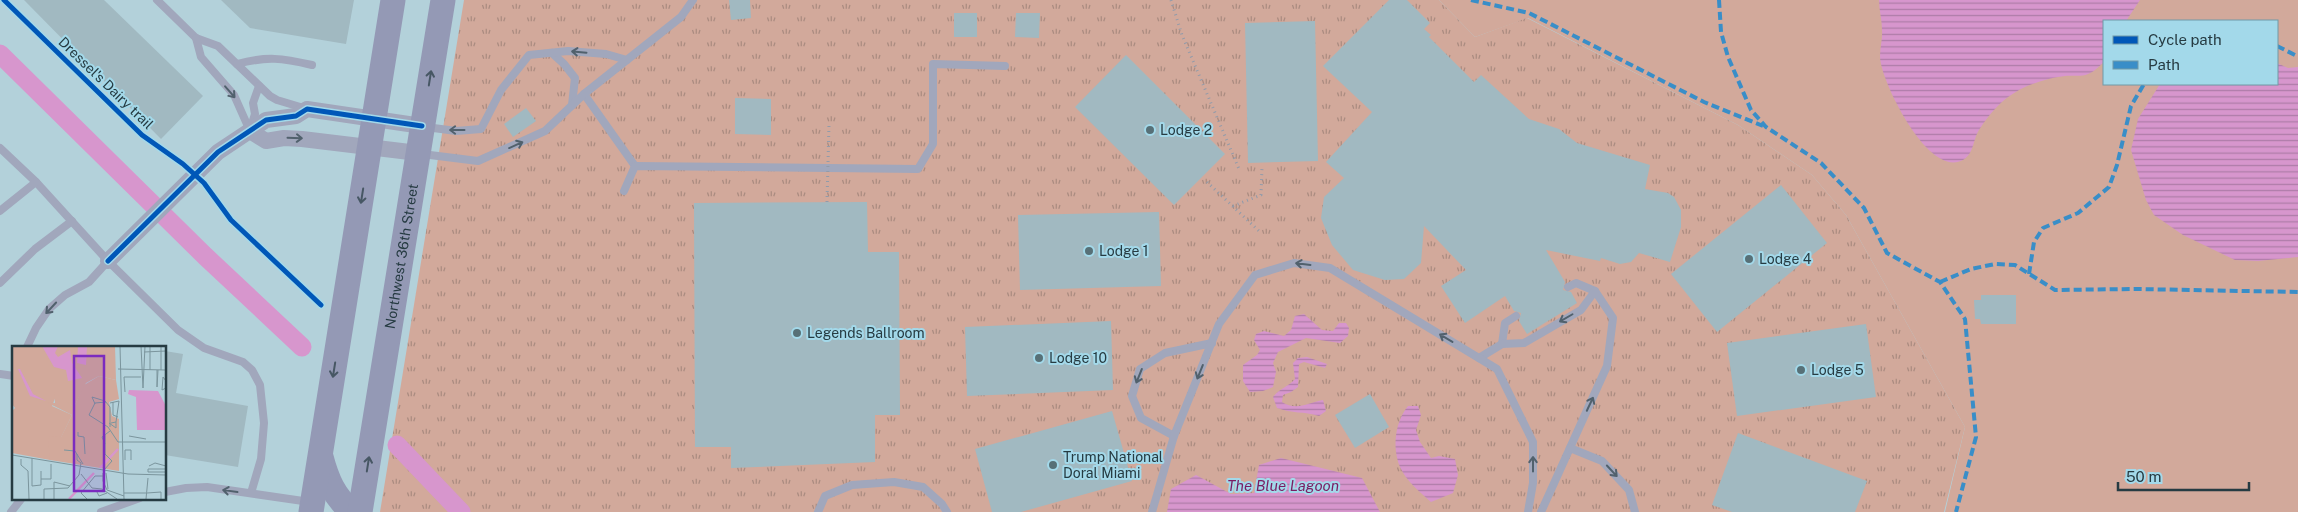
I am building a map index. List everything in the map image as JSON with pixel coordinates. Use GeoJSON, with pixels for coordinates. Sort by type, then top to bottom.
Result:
{"type":"FeatureCollection","features":[{"type":"Feature","properties":{"kind":"main road"},"geometry":{"type":"LineString","coordinates":[[315,509],[320,455],[394,0]]}},
{"type":"Feature","properties":{"kind":"main road","name":"Northwest 36th Street"},"geometry":{"type":"LineString","coordinates":[[360,512],[443,0]]}},
{"type":"Feature","properties":{"kind":"main road"},"geometry":{"type":"LineString","coordinates":[[320,455],[328,481],[339,500],[352,512]]}},
{"type":"Feature","properties":{"kind":"street"},"geometry":{"type":"LineString","coordinates":[[108,261],[218,152],[266,120],[296,116],[306,109],[422,126]]}},
{"type":"Feature","properties":{"kind":"street"},"geometry":{"type":"LineString","coordinates":[[250,131],[266,141],[302,138],[418,153]]}},
{"type":"Feature","properties":{"kind":"lane"},"geometry":{"type":"LineString","coordinates":[[157,0],[196,38],[218,46],[259,86],[277,100],[306,109]]}},
{"type":"Feature","properties":{"kind":"lane"},"geometry":{"type":"LineString","coordinates":[[418,153],[478,161],[545,131],[584,94],[681,17],[692,0]]}},
{"type":"Feature","properties":{"kind":"lane"},"geometry":{"type":"LineString","coordinates":[[196,38],[201,57],[234,95],[250,131]]}},
{"type":"Feature","properties":{"kind":"lane"},"geometry":{"type":"LineString","coordinates":[[422,126],[456,131],[481,128],[501,90],[529,55],[568,51],[606,54],[627,60]]}},
{"type":"Feature","properties":{"kind":"lane"},"geometry":{"type":"LineString","coordinates":[[552,54],[564,64],[574,78],[572,105]]}},
{"type":"Feature","properties":{"kind":"lane"},"geometry":{"type":"LineString","coordinates":[[237,64],[276,57],[312,65]]}},
{"type":"Feature","properties":{"kind":"lane"},"geometry":{"type":"LineString","coordinates":[[635,166],[918,169],[933,144],[933,64],[1005,66]]}},
{"type":"Feature","properties":{"kind":"lane"},"geometry":{"type":"LineString","coordinates":[[250,131],[255,114],[253,103],[259,86]]}},
{"type":"Feature","properties":{"kind":"lane"},"geometry":{"type":"LineString","coordinates":[[584,94],[635,166]]}},
{"type":"Feature","properties":{"kind":"lane"},"geometry":{"type":"LineString","coordinates":[[0,148],[36,182],[108,261],[192,341],[211,351],[243,362],[252,370],[260,385],[264,423],[262,459],[251,493]]}},
{"type":"Feature","properties":{"kind":"lane"},"geometry":{"type":"LineString","coordinates":[[624,192],[635,166]]}},
{"type":"Feature","properties":{"kind":"lane"},"geometry":{"type":"LineString","coordinates":[[0,211],[36,182]]}},
{"type":"Feature","properties":{"kind":"lane"},"geometry":{"type":"LineString","coordinates":[[0,283],[35,249],[72,221]]}},
{"type":"Feature","properties":{"kind":"lane"},"geometry":{"type":"LineString","coordinates":[[27,346],[36,328],[49,309],[65,295],[89,282],[108,261]]}},
{"type":"Feature","properties":{"kind":"lane"},"geometry":{"type":"LineString","coordinates":[[1152,512],[1174,436],[1219,324],[1255,276],[1294,263],[1330,268],[1497,370],[1533,442],[1533,483],[1528,512]]}},
{"type":"Feature","properties":{"kind":"lane"},"geometry":{"type":"LineString","coordinates":[[1541,512],[1607,366],[1613,318],[1595,291],[1576,283],[1568,287]]}},
{"type":"Feature","properties":{"kind":"lane"},"geometry":{"type":"LineString","coordinates":[[1479,358],[1502,344],[1524,343],[1582,310],[1595,291]]}},
{"type":"Feature","properties":{"kind":"lane"},"geometry":{"type":"LineString","coordinates":[[1502,344],[1505,323],[1516,316]]}},
{"type":"Feature","properties":{"kind":"lane"},"geometry":{"type":"LineString","coordinates":[[1174,436],[1141,418],[1132,396],[1140,370],[1164,353],[1212,343]]}},
{"type":"Feature","properties":{"kind":"lane"},"geometry":{"type":"LineString","coordinates":[[1570,448],[1602,461],[1630,490],[1635,512]]}},
{"type":"Feature","properties":{"kind":"lane"},"geometry":{"type":"LineString","coordinates":[[818,512],[825,496],[852,485],[894,482],[923,488],[942,504],[947,512]]}},
{"type":"Feature","properties":{"kind":"lane"},"geometry":{"type":"LineString","coordinates":[[166,492],[197,487],[251,493],[315,509]]}},
{"type":"Feature","properties":{"kind":"lane"},"geometry":{"type":"LineString","coordinates":[[11,512],[20,500]]}},
{"type":"Feature","properties":{"kind":"lane"},"geometry":{"type":"LineString","coordinates":[[101,512],[134,500]]}},
{"type":"Feature","properties":{"kind":"path"},"geometry":{"type":"LineString","coordinates":[[1171,0],[1182,34],[1239,168]]}},
{"type":"Feature","properties":{"kind":"path"},"geometry":{"type":"LineString","coordinates":[[827,202],[828,124]]}},
{"type":"Feature","properties":{"kind":"path"},"geometry":{"type":"LineString","coordinates":[[1233,206],[1261,195],[1262,168]]}},
{"type":"Feature","properties":{"kind":"path"},"geometry":{"type":"LineString","coordinates":[[1207,182],[1259,231]]}},
{"type":"Feature","properties":{"kind":"green space"},"geometry":{"type":"Polygon","coordinates":[[[464,0],[1439,0],[1475,37],[1527,18],[1738,125],[1812,175],[1846,215],[1965,427],[1944,512],[380,512],[464,0]]]}},
{"type":"Feature","properties":{"kind":"green space"},"geometry":{"type":"Polygon","coordinates":[[[1439,0],[2298,0],[2298,512],[1945,512],[1965,427],[1846,215],[1812,175],[1738,125],[1528,18],[1475,37],[1439,0]]]}},
{"type":"Feature","properties":{"kind":"water"},"geometry":{"type":"Polygon","coordinates":[[[1879,0],[2140,0],[2127,20],[2103,20],[2103,63],[2096,69],[2086,75],[2041,81],[2013,94],[1996,107],[1983,124],[1967,157],[1963,160],[1950,162],[1937,156],[1923,144],[1911,128],[1891,92],[1880,60],[1882,22],[1879,0]]]}},
{"type":"Feature","properties":{"kind":"water"},"geometry":{"type":"Polygon","coordinates":[[[2278,63],[2288,68],[2298,67],[2298,257],[2258,261],[2235,260],[2183,235],[2154,215],[2146,200],[2131,150],[2138,119],[2159,85],[2278,85],[2278,63]]]}},
{"type":"Feature","properties":{"kind":"water"},"geometry":{"type":"Polygon","coordinates":[[[1304,314],[1322,330],[1333,331],[1339,323],[1346,323],[1349,328],[1348,336],[1340,343],[1306,338],[1278,352],[1273,363],[1276,372],[1273,387],[1263,391],[1250,392],[1243,381],[1243,365],[1257,355],[1260,350],[1254,340],[1256,334],[1264,331],[1284,336],[1291,330],[1295,316],[1304,314]]]}},
{"type":"Feature","properties":{"kind":"water"},"geometry":{"type":"Polygon","coordinates":[[[1307,357],[1327,364],[1325,368],[1304,362],[1299,364],[1298,387],[1283,395],[1282,402],[1287,405],[1297,406],[1323,400],[1326,411],[1319,416],[1277,408],[1273,397],[1295,379],[1293,363],[1298,358],[1307,357]]]}},
{"type":"Feature","properties":{"kind":"water"},"geometry":{"type":"Polygon","coordinates":[[[1408,406],[1418,406],[1421,415],[1416,430],[1420,442],[1431,458],[1439,456],[1455,459],[1458,475],[1453,493],[1431,502],[1406,477],[1400,467],[1396,451],[1396,435],[1400,419],[1408,406]]]}},
{"type":"Feature","properties":{"kind":"water","name":"The Blue Lagoon"},"geometry":{"type":"Polygon","coordinates":[[[1281,458],[1362,478],[1380,512],[1167,512],[1171,489],[1196,475],[1231,494],[1254,493],[1259,465],[1281,458]]]}},
{"type":"Feature","properties":{"kind":"building"},"geometry":{"type":"Polygon","coordinates":[[[24,0],[104,0],[203,96],[161,139],[24,0]]]}},
{"type":"Feature","properties":{"kind":"building"},"geometry":{"type":"Polygon","coordinates":[[[221,0],[354,0],[346,44],[250,28],[221,0]]]}},
{"type":"Feature","properties":{"kind":"building"},"geometry":{"type":"Polygon","coordinates":[[[729,0],[750,0],[751,18],[731,20],[729,0]]]}},
{"type":"Feature","properties":{"kind":"building"},"geometry":{"type":"Polygon","coordinates":[[[1389,0],[1407,0],[1430,23],[1424,29],[1431,35],[1429,37],[1474,82],[1481,75],[1529,119],[1559,129],[1577,143],[1650,165],[1645,189],[1668,193],[1674,197],[1681,210],[1681,227],[1670,262],[1639,253],[1631,262],[1620,264],[1601,258],[1600,261],[1546,250],[1565,282],[1563,290],[1571,292],[1577,303],[1527,334],[1519,321],[1521,313],[1514,311],[1505,296],[1465,323],[1441,286],[1466,270],[1424,226],[1421,263],[1404,279],[1385,280],[1353,270],[1332,245],[1321,218],[1324,197],[1344,178],[1326,162],[1372,112],[1323,66],[1389,0]]]}},
{"type":"Feature","properties":{"kind":"building"},"geometry":{"type":"Polygon","coordinates":[[[954,13],[977,13],[977,37],[954,37],[954,13]]]}},
{"type":"Feature","properties":{"kind":"building"},"geometry":{"type":"Polygon","coordinates":[[[1016,13],[1040,13],[1039,38],[1015,37],[1016,13]]]}},
{"type":"Feature","properties":{"kind":"building"},"geometry":{"type":"Polygon","coordinates":[[[1315,21],[1318,161],[1248,163],[1245,23],[1315,21]]]}},
{"type":"Feature","properties":{"kind":"building","name":"Lodge 2"},"geometry":{"type":"Polygon","coordinates":[[[1126,55],[1225,154],[1174,205],[1075,107],[1126,55]]]}},
{"type":"Feature","properties":{"kind":"building"},"geometry":{"type":"Polygon","coordinates":[[[735,98],[771,99],[771,135],[735,134],[735,98]]]}},
{"type":"Feature","properties":{"kind":"building"},"geometry":{"type":"Polygon","coordinates":[[[526,108],[536,121],[513,137],[504,124],[526,108]]]}},
{"type":"Feature","properties":{"kind":"building","name":"Lodge 4"},"geometry":{"type":"Polygon","coordinates":[[[1781,185],[1827,243],[1717,332],[1671,274],[1781,185]]]}},
{"type":"Feature","properties":{"kind":"building","name":"Legends Ballroom"},"geometry":{"type":"Polygon","coordinates":[[[867,202],[868,252],[899,252],[900,415],[875,415],[875,462],[731,468],[731,447],[695,447],[694,203],[867,202]]]}},
{"type":"Feature","properties":{"kind":"building","name":"Lodge 1"},"geometry":{"type":"Polygon","coordinates":[[[1159,212],[1161,286],[1020,290],[1018,215],[1159,212]]]}},
{"type":"Feature","properties":{"kind":"building"},"geometry":{"type":"Polygon","coordinates":[[[1981,295],[2016,295],[2016,324],[1981,324],[1980,319],[1975,319],[1974,300],[1981,300],[1981,295]]]}},
{"type":"Feature","properties":{"kind":"building","name":"Lodge 10"},"geometry":{"type":"Polygon","coordinates":[[[1111,321],[1113,390],[967,396],[965,327],[1111,321]]]}},
{"type":"Feature","properties":{"kind":"building","name":"Lodge 5"},"geometry":{"type":"Polygon","coordinates":[[[1866,324],[1876,397],[1737,416],[1727,343],[1866,324]]]}},
{"type":"Feature","properties":{"kind":"building"},"geometry":{"type":"Polygon","coordinates":[[[166,351],[183,354],[176,393],[248,406],[238,467],[166,455],[166,351]]]}},
{"type":"Feature","properties":{"kind":"building"},"geometry":{"type":"Polygon","coordinates":[[[1370,394],[1389,427],[1355,448],[1335,415],[1370,394]]]}},
{"type":"Feature","properties":{"kind":"building","name":"Trump National Doral Miami"},"geometry":{"type":"Polygon","coordinates":[[[1112,411],[1132,481],[1021,512],[992,512],[975,449],[1112,411]]]}},
{"type":"Feature","properties":{"kind":"building"},"geometry":{"type":"Polygon","coordinates":[[[1738,433],[1867,481],[1855,512],[1732,512],[1712,505],[1738,433]]]}},
{"type":"Feature","properties":{"kind":"waterway"},"geometry":{"type":"LineString","coordinates":[[0,54],[205,256],[302,347]]}},
{"type":"Feature","properties":{"kind":"waterway"},"geometry":{"type":"LineString","coordinates":[[397,445],[461,512]]}},
{"type":"Feature","properties":{"kind":"marked path"},"geometry":{"type":"LineString","coordinates":[[1471,0],[1529,13],[1704,102],[1763,126]]}},
{"type":"Feature","properties":{"kind":"marked path"},"geometry":{"type":"LineString","coordinates":[[1719,0],[1721,32],[1728,57],[1751,110],[1766,127],[1821,163],[1864,208],[1887,253],[1940,282],[1965,319],[1976,437],[1956,512]]}},
{"type":"Feature","properties":{"kind":"marked path"},"geometry":{"type":"LineString","coordinates":[[2278,46],[2295,55],[2298,54]]}},
{"type":"Feature","properties":{"kind":"marked path"},"geometry":{"type":"LineString","coordinates":[[2029,274],[2034,242],[2043,228],[2078,213],[2109,187],[2117,165],[2131,106],[2143,85]]}},
{"type":"Feature","properties":{"kind":"marked path"},"geometry":{"type":"LineString","coordinates":[[1940,282],[1971,269],[1995,264],[2015,265],[2055,290],[2136,289],[2298,292]]}},
{"type":"Feature","properties":{"kind":"cycle path","name":"Dressel's Dairy trail"},"geometry":{"type":"LineString","coordinates":[[4,0],[142,135],[183,164],[204,183],[231,220],[321,305]]}},
{"type":"Feature","properties":{"kind":"cycle path"},"geometry":{"type":"LineString","coordinates":[[108,261],[218,152],[266,120],[296,116],[307,109],[422,126]]}},
{"type":"Feature","properties":{"kind":"place","name":"Lodge 2"},"geometry":{"type":"Point","coordinates":[1150,130]}},
{"type":"Feature","properties":{"kind":"place","name":"Lodge 1"},"geometry":{"type":"Point","coordinates":[1089,251]}},
{"type":"Feature","properties":{"kind":"place","name":"Lodge 4"},"geometry":{"type":"Point","coordinates":[1749,259]}},
{"type":"Feature","properties":{"kind":"place","name":"Legends Ballroom"},"geometry":{"type":"Point","coordinates":[797,333]}},
{"type":"Feature","properties":{"kind":"place","name":"Lodge 10"},"geometry":{"type":"Point","coordinates":[1039,358]}},
{"type":"Feature","properties":{"kind":"place","name":"Lodge 5"},"geometry":{"type":"Point","coordinates":[1801,370]}},
{"type":"Feature","properties":{"kind":"place","name":"Trump National Doral Miami"},"geometry":{"type":"Point","coordinates":[1053,465]}}]}
